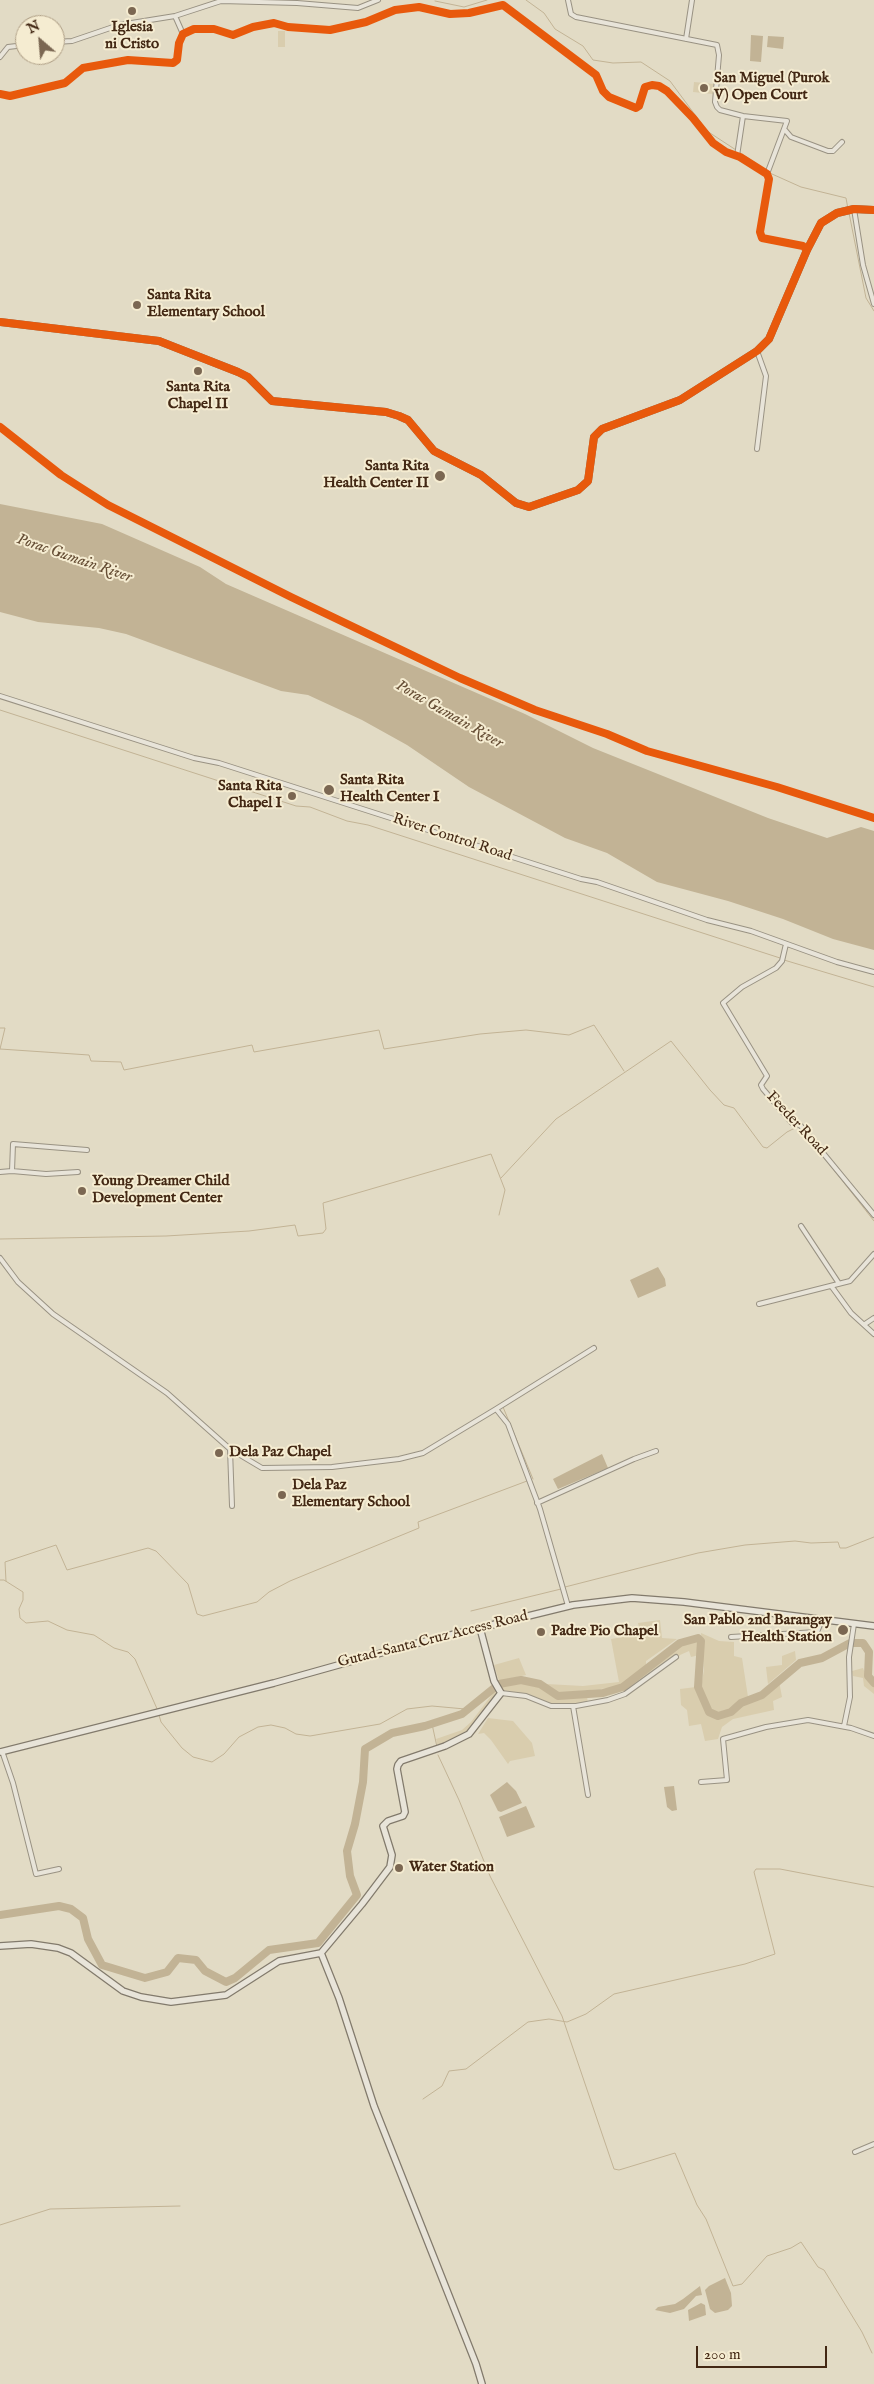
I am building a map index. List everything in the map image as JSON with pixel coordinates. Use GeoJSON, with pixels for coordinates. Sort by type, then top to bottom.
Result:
{"type":"FeatureCollection","features":[{"type":"Feature","properties":{"kind":"street"},"geometry":{"type":"LineString","coordinates":[[65,41],[72,41],[119,25],[176,16],[221,1],[306,2],[358,8],[378,0]]}},
{"type":"Feature","properties":{"kind":"street"},"geometry":{"type":"LineString","coordinates":[[568,0],[569,9],[576,17],[717,45],[719,55],[715,102],[720,110],[743,116],[786,120],[785,130],[766,174]]}},
{"type":"Feature","properties":{"kind":"street"},"geometry":{"type":"LineString","coordinates":[[686,39],[692,0]]}},
{"type":"Feature","properties":{"kind":"street"},"geometry":{"type":"LineString","coordinates":[[0,94],[10,96],[65,83],[84,68],[128,60],[173,63],[177,60],[179,43],[183,34],[194,29],[206,28],[234,35],[253,27],[274,23],[288,27],[330,30],[366,22],[395,10],[418,7],[450,14],[468,13],[503,5],[596,74],[605,94],[638,108],[645,87],[659,86],[674,97],[713,143],[738,152],[766,174],[769,179],[760,232],[762,238],[803,246],[807,250]]}},
{"type":"Feature","properties":{"kind":"street"},"geometry":{"type":"LineString","coordinates":[[176,16],[183,34]]}},
{"type":"Feature","properties":{"kind":"street"},"geometry":{"type":"LineString","coordinates":[[0,57],[8,47],[15,47]]}},
{"type":"Feature","properties":{"kind":"street"},"geometry":{"type":"LineString","coordinates":[[738,152],[743,116]]}},
{"type":"Feature","properties":{"kind":"street"},"geometry":{"type":"LineString","coordinates":[[785,130],[791,137],[828,151],[833,151],[842,142]]}},
{"type":"Feature","properties":{"kind":"street"},"geometry":{"type":"LineString","coordinates":[[854,209],[863,265],[874,304]]}},
{"type":"Feature","properties":{"kind":"street"},"geometry":{"type":"LineString","coordinates":[[0,322],[159,341],[238,372],[248,378],[272,401],[386,412],[399,416],[408,420],[434,451],[481,475],[523,507],[550,501],[578,490],[588,481],[594,437],[602,429],[680,400],[757,352],[769,339],[807,250],[821,223],[836,213],[854,209],[874,210]]}},
{"type":"Feature","properties":{"kind":"street"},"geometry":{"type":"LineString","coordinates":[[757,352],[766,376],[757,449]]}},
{"type":"Feature","properties":{"kind":"street"},"geometry":{"type":"LineString","coordinates":[[0,427],[62,475],[108,505],[290,598],[460,678],[535,710],[607,734],[647,751],[777,787],[874,818]]}},
{"type":"Feature","properties":{"kind":"street","name":"River Control Road"},"geometry":{"type":"LineString","coordinates":[[0,696],[194,758],[219,763],[581,879],[597,882],[707,920],[744,929],[874,972]]}},
{"type":"Feature","properties":{"kind":"street","name":"Feeder Road"},"geometry":{"type":"LineString","coordinates":[[786,944],[782,961],[776,968],[742,987],[723,1003],[767,1076],[761,1085],[763,1088],[792,1123],[800,1125],[874,1215]]}},
{"type":"Feature","properties":{"kind":"street"},"geometry":{"type":"LineString","coordinates":[[12,1170],[13,1144],[87,1150]]}},
{"type":"Feature","properties":{"kind":"street"},"geometry":{"type":"LineString","coordinates":[[0,1172],[12,1170],[46,1174],[78,1172]]}},
{"type":"Feature","properties":{"kind":"street"},"geometry":{"type":"LineString","coordinates":[[801,1226],[838,1282]]}},
{"type":"Feature","properties":{"kind":"street"},"geometry":{"type":"LineString","coordinates":[[759,1304],[832,1287],[838,1282],[850,1280],[874,1254]]}},
{"type":"Feature","properties":{"kind":"street"},"geometry":{"type":"LineString","coordinates":[[0,1258],[18,1282],[53,1314],[167,1393],[230,1449],[262,1468],[332,1467],[399,1459],[423,1453],[594,1348]]}},
{"type":"Feature","properties":{"kind":"street"},"geometry":{"type":"LineString","coordinates":[[832,1287],[851,1313],[874,1334]]}},
{"type":"Feature","properties":{"kind":"street"},"geometry":{"type":"LineString","coordinates":[[865,1324],[874,1318]]}},
{"type":"Feature","properties":{"kind":"street"},"geometry":{"type":"LineString","coordinates":[[496,1409],[508,1424],[538,1503],[568,1606]]}},
{"type":"Feature","properties":{"kind":"street"},"geometry":{"type":"LineString","coordinates":[[230,1449],[232,1506]]}},
{"type":"Feature","properties":{"kind":"street"},"geometry":{"type":"LineString","coordinates":[[538,1503],[634,1459],[656,1451]]}},
{"type":"Feature","properties":{"kind":"street","name":"Gutad-Santa Cruz Access Road"},"geometry":{"type":"LineString","coordinates":[[1,1752],[568,1606],[632,1598],[684,1602],[874,1626]]}},
{"type":"Feature","properties":{"kind":"street"},"geometry":{"type":"LineString","coordinates":[[732,1637],[818,1632],[822,1620]]}},
{"type":"Feature","properties":{"kind":"street"},"geometry":{"type":"LineString","coordinates":[[844,1726],[850,1697],[849,1657],[854,1624]]}},
{"type":"Feature","properties":{"kind":"street"},"geometry":{"type":"LineString","coordinates":[[480,1628],[494,1681],[500,1691],[526,1696],[551,1706],[573,1706],[620,1697],[676,1657]]}},
{"type":"Feature","properties":{"kind":"street"},"geometry":{"type":"LineString","coordinates":[[0,1946],[31,1944],[58,1948],[72,1953],[123,1991],[141,1997],[171,2002],[226,1995],[280,1961],[320,1953],[362,1904],[392,1861],[392,1855],[383,1829],[388,1821],[405,1814],[397,1769],[398,1764],[401,1761],[446,1746],[469,1734],[500,1691]]}},
{"type":"Feature","properties":{"kind":"street"},"geometry":{"type":"LineString","coordinates":[[573,1706],[588,1795]]}},
{"type":"Feature","properties":{"kind":"street"},"geometry":{"type":"LineString","coordinates":[[701,1782],[727,1780],[724,1739],[766,1727],[808,1720],[844,1726],[874,1736]]}},
{"type":"Feature","properties":{"kind":"street"},"geometry":{"type":"LineString","coordinates":[[1,1752],[14,1783],[36,1874],[59,1869]]}},
{"type":"Feature","properties":{"kind":"street"},"geometry":{"type":"LineString","coordinates":[[320,1953],[339,1998],[374,2106],[476,2364],[482,2384]]}},
{"type":"Feature","properties":{"kind":"street"},"geometry":{"type":"LineString","coordinates":[[855,2152],[874,2144]]}},
{"type":"Feature","properties":{"kind":"shaded area"},"geometry":{"type":"Polygon","coordinates":[[[278,31],[285,31],[285,47],[278,47],[278,31]]]}},
{"type":"Feature","properties":{"kind":"shaded area","name":"San Miguel (Purok V) Open Court"},"geometry":{"type":"Polygon","coordinates":[[[694,82],[714,84],[713,94],[693,92],[694,82]]]}},
{"type":"Feature","properties":{"kind":"shaded area"},"geometry":{"type":"Polygon","coordinates":[[[660,1620],[662,1638],[677,1639],[646,1661],[646,1666],[621,1687],[559,1693],[546,1684],[583,1686],[619,1682],[611,1639],[641,1634],[638,1623],[660,1620]]]}},
{"type":"Feature","properties":{"kind":"shaded area"},"geometry":{"type":"Polygon","coordinates":[[[701,1633],[719,1641],[734,1642],[734,1656],[742,1658],[748,1697],[729,1710],[719,1713],[712,1710],[706,1701],[701,1687],[704,1670],[701,1633]]]}},
{"type":"Feature","properties":{"kind":"shaded area"},"geometry":{"type":"Polygon","coordinates":[[[699,1642],[699,1655],[691,1657],[689,1651],[680,1655],[678,1659],[628,1693],[621,1693],[679,1645],[699,1642]]]}},
{"type":"Feature","properties":{"kind":"shaded area"},"geometry":{"type":"Polygon","coordinates":[[[795,1651],[796,1660],[768,1684],[766,1667],[782,1665],[782,1656],[795,1651]]]}},
{"type":"Feature","properties":{"kind":"shaded area"},"geometry":{"type":"Polygon","coordinates":[[[519,1658],[526,1675],[499,1681],[494,1665],[519,1658]]]}},
{"type":"Feature","properties":{"kind":"shaded area"},"geometry":{"type":"Polygon","coordinates":[[[863,1668],[867,1678],[874,1687],[874,1694],[864,1686],[863,1678],[853,1676],[852,1671],[863,1668]]]}},
{"type":"Feature","properties":{"kind":"shaded area"},"geometry":{"type":"Polygon","coordinates":[[[779,1681],[782,1697],[773,1701],[774,1710],[733,1719],[722,1727],[718,1739],[705,1741],[701,1724],[689,1726],[687,1710],[681,1705],[680,1689],[696,1687],[701,1703],[708,1715],[719,1718],[731,1715],[742,1705],[764,1698],[779,1681]]]}},
{"type":"Feature","properties":{"kind":"shaded area"},"geometry":{"type":"Polygon","coordinates":[[[521,1683],[538,1686],[559,1698],[587,1696],[588,1705],[551,1705],[527,1695],[505,1694],[501,1687],[521,1683]]]}},
{"type":"Feature","properties":{"kind":"shaded area"},"geometry":{"type":"Polygon","coordinates":[[[497,1688],[500,1694],[476,1732],[470,1737],[439,1752],[436,1739],[462,1730],[471,1722],[497,1688]]]}},
{"type":"Feature","properties":{"kind":"shaded area"},"geometry":{"type":"Polygon","coordinates":[[[488,1718],[513,1721],[532,1743],[535,1756],[510,1761],[508,1764],[484,1733],[478,1734],[488,1718]]]}},
{"type":"Feature","properties":{"kind":"water"},"geometry":{"type":"Polygon","coordinates":[[[751,35],[763,36],[761,62],[750,61],[751,35]]]}},
{"type":"Feature","properties":{"kind":"water"},"geometry":{"type":"Polygon","coordinates":[[[768,36],[784,37],[783,49],[767,47],[768,36]]]}},
{"type":"Feature","properties":{"kind":"water","name":"Porac Gumain River"},"geometry":{"type":"Polygon","coordinates":[[[0,504],[102,524],[200,567],[226,584],[525,714],[593,748],[768,818],[827,838],[861,827],[874,831],[874,950],[833,939],[783,919],[728,901],[657,882],[607,853],[565,838],[469,787],[407,745],[362,720],[308,695],[281,691],[126,634],[99,628],[38,622],[0,612],[0,504]]]}},
{"type":"Feature","properties":{"kind":"water"},"geometry":{"type":"Polygon","coordinates":[[[658,1267],[665,1279],[666,1286],[638,1298],[630,1280],[658,1267]]]}},
{"type":"Feature","properties":{"kind":"water"},"geometry":{"type":"Polygon","coordinates":[[[602,1454],[608,1468],[558,1489],[553,1479],[602,1454]]]}},
{"type":"Feature","properties":{"kind":"water"},"geometry":{"type":"Polygon","coordinates":[[[507,1782],[516,1791],[522,1803],[501,1812],[498,1811],[490,1795],[507,1782]]]}},
{"type":"Feature","properties":{"kind":"water"},"geometry":{"type":"Polygon","coordinates":[[[674,1786],[677,1810],[672,1811],[667,1807],[664,1787],[674,1786]]]}},
{"type":"Feature","properties":{"kind":"water"},"geometry":{"type":"Polygon","coordinates":[[[526,1806],[535,1827],[507,1837],[499,1817],[526,1806]]]}},
{"type":"Feature","properties":{"kind":"water"},"geometry":{"type":"Polygon","coordinates":[[[725,2278],[731,2293],[732,2306],[728,2310],[715,2313],[710,2309],[705,2290],[725,2278]]]}},
{"type":"Feature","properties":{"kind":"water"},"geometry":{"type":"Polygon","coordinates":[[[700,2286],[702,2295],[696,2296],[684,2309],[670,2313],[655,2310],[658,2307],[675,2304],[700,2286]]]}},
{"type":"Feature","properties":{"kind":"water"},"geometry":{"type":"Polygon","coordinates":[[[701,2303],[705,2305],[706,2315],[689,2321],[688,2310],[701,2303]]]}},
{"type":"Feature","properties":{"kind":"waterway"},"geometry":{"type":"LineString","coordinates":[[435,1],[464,7],[487,0]]}},
{"type":"Feature","properties":{"kind":"waterway"},"geometry":{"type":"LineString","coordinates":[[526,0],[544,13],[555,29],[583,46],[593,60],[613,63],[641,62],[670,81],[707,131],[736,150]]}},
{"type":"Feature","properties":{"kind":"waterway"},"geometry":{"type":"LineString","coordinates":[[739,152],[772,174],[801,187],[846,198],[848,209]]}},
{"type":"Feature","properties":{"kind":"waterway"},"geometry":{"type":"LineString","coordinates":[[849,213],[866,298],[874,311]]}},
{"type":"Feature","properties":{"kind":"waterway"},"geometry":{"type":"LineString","coordinates":[[0,710],[296,806],[310,807],[347,821],[368,825],[780,958]]}},
{"type":"Feature","properties":{"kind":"waterway"},"geometry":{"type":"LineString","coordinates":[[784,960],[874,987]]}},
{"type":"Feature","properties":{"kind":"waterway"},"geometry":{"type":"LineString","coordinates":[[0,1028],[5,1028],[0,1049],[89,1055],[91,1061],[121,1062],[124,1070],[252,1045],[254,1052],[379,1030],[384,1049],[480,1034],[526,1030],[569,1035],[594,1025],[624,1071]]}},
{"type":"Feature","properties":{"kind":"waterway"},"geometry":{"type":"LineString","coordinates":[[501,1178],[556,1119],[671,1041],[724,1105],[734,1108],[763,1147],[767,1148],[787,1132],[797,1127]]}},
{"type":"Feature","properties":{"kind":"waterway"},"geometry":{"type":"LineString","coordinates":[[0,1239],[166,1236],[249,1231],[295,1225],[298,1236],[323,1233],[326,1229],[323,1203],[491,1154],[505,1190],[499,1215]]}},
{"type":"Feature","properties":{"kind":"waterway"},"geometry":{"type":"LineString","coordinates":[[830,1165],[874,1221]]}},
{"type":"Feature","properties":{"kind":"waterway"},"geometry":{"type":"LineString","coordinates":[[503,1407],[533,1479]]}},
{"type":"Feature","properties":{"kind":"waterway"},"geometry":{"type":"LineString","coordinates":[[6,1581],[5,1562],[56,1545],[67,1570],[148,1548],[156,1551],[188,1584],[197,1614],[203,1616],[257,1602],[269,1592],[290,1581],[419,1528],[418,1522],[527,1481]]}},
{"type":"Feature","properties":{"kind":"waterway"},"geometry":{"type":"LineString","coordinates":[[565,1587],[698,1553],[745,1545],[795,1541],[811,1543],[838,1542],[840,1548],[846,1548],[874,1537]]}},
{"type":"Feature","properties":{"kind":"waterway"},"geometry":{"type":"LineString","coordinates":[[549,1545],[561,1589]]}},
{"type":"Feature","properties":{"kind":"waterway"},"geometry":{"type":"LineString","coordinates":[[0,1580],[4,1580],[23,1592],[23,1600],[19,1609],[20,1618],[26,1623],[48,1621],[67,1630],[94,1635],[114,1648],[128,1652],[135,1659],[158,1711]]}},
{"type":"Feature","properties":{"kind":"waterway"},"geometry":{"type":"LineString","coordinates":[[471,1611],[561,1589]]}},
{"type":"Feature","properties":{"kind":"waterway"},"geometry":{"type":"LineString","coordinates":[[0,1915],[59,1906],[71,1909],[83,1918],[88,1939],[102,1965],[145,1978],[167,1972],[178,1958],[196,1960],[205,1971],[226,1982],[235,1978],[269,1950],[318,1943],[357,1895],[350,1876],[347,1851],[355,1824],[363,1782],[365,1749],[392,1733],[425,1726],[462,1714],[499,1684],[521,1680],[540,1684],[558,1696],[603,1693],[623,1687],[680,1643],[698,1638],[701,1641],[698,1687],[709,1712],[718,1716],[731,1712],[741,1703],[762,1695],[800,1663],[822,1658],[850,1643],[863,1643],[869,1652],[868,1676],[874,1683]]}},
{"type":"Feature","properties":{"kind":"waterway"},"geometry":{"type":"LineString","coordinates":[[159,1715],[161,1722],[182,1748],[193,1757],[212,1762],[224,1754],[239,1737],[258,1727],[271,1725],[285,1728],[296,1734],[310,1736],[380,1724],[407,1709],[432,1706],[465,1709],[472,1707]]}},
{"type":"Feature","properties":{"kind":"waterway"},"geometry":{"type":"LineString","coordinates":[[432,1724],[437,1747]]}},
{"type":"Feature","properties":{"kind":"waterway"},"geometry":{"type":"LineString","coordinates":[[438,1755],[459,1800],[490,1876],[562,2016],[614,2169],[619,2170],[675,2153],[697,2205],[706,2219],[733,2286],[742,2284],[767,2256],[791,2248],[801,2242],[818,2267],[824,2270],[862,2332],[872,2353]]}},
{"type":"Feature","properties":{"kind":"waterway"},"geometry":{"type":"LineString","coordinates":[[423,2099],[442,2086],[449,2071],[466,2069],[528,2022],[549,2019],[567,2022],[586,2014],[614,1994],[745,1964],[775,1954],[754,1872],[756,1869],[780,1869],[874,1887]]}},
{"type":"Feature","properties":{"kind":"waterway"},"geometry":{"type":"LineString","coordinates":[[0,2225],[50,2209],[180,2206]]}},
{"type":"Feature","properties":{"kind":"cycle path"},"geometry":{"type":"LineString","coordinates":[[0,94],[10,96],[65,83],[83,68],[128,60],[173,63],[177,60],[179,43],[183,34],[194,29],[214,29],[233,35],[253,27],[274,23],[288,27],[330,30],[366,22],[395,10],[419,7],[450,14],[469,13],[503,5],[596,75],[603,91],[609,97],[636,108],[639,106],[645,87],[659,86],[667,91],[693,118],[713,143],[767,174],[769,179],[760,232],[762,238],[803,246],[807,250]]}},
{"type":"Feature","properties":{"kind":"cycle path"},"geometry":{"type":"LineString","coordinates":[[0,322],[159,341],[248,377],[272,401],[386,412],[399,416],[408,420],[434,451],[481,475],[516,503],[529,507],[578,490],[588,481],[594,437],[602,429],[680,400],[757,351],[769,339],[807,250],[821,223],[837,213],[854,209],[874,210]]}},
{"type":"Feature","properties":{"kind":"cycle path"},"geometry":{"type":"LineString","coordinates":[[0,427],[61,475],[108,505],[291,597],[460,678],[535,710],[607,734],[647,751],[777,787],[874,818]]}},
{"type":"Feature","properties":{"kind":"place","name":"Iglesia ni Cristo"},"geometry":{"type":"Point","coordinates":[132,11]}},
{"type":"Feature","properties":{"kind":"place","name":"San Miguel (Purok V) Open Court"},"geometry":{"type":"Point","coordinates":[704,88]}},
{"type":"Feature","properties":{"kind":"place","name":"Santa Rita Elementary School"},"geometry":{"type":"Point","coordinates":[137,305]}},
{"type":"Feature","properties":{"kind":"place","name":"Santa Rita Chapel II"},"geometry":{"type":"Point","coordinates":[198,371]}},
{"type":"Feature","properties":{"kind":"place","name":"Santa Rita Health Center II"},"geometry":{"type":"Point","coordinates":[440,476]}},
{"type":"Feature","properties":{"kind":"place","name":"Santa Rita Health Center I"},"geometry":{"type":"Point","coordinates":[329,790]}},
{"type":"Feature","properties":{"kind":"place","name":"Santa Rita Chapel I"},"geometry":{"type":"Point","coordinates":[292,796]}},
{"type":"Feature","properties":{"kind":"place","name":"Young Dreamer Child Development Center"},"geometry":{"type":"Point","coordinates":[82,1191]}},
{"type":"Feature","properties":{"kind":"place","name":"Dela Paz Chapel"},"geometry":{"type":"Point","coordinates":[219,1453]}},
{"type":"Feature","properties":{"kind":"place","name":"Dela Paz Elementary School"},"geometry":{"type":"Point","coordinates":[282,1495]}},
{"type":"Feature","properties":{"kind":"place","name":"San Pablo 2nd Barangay Health Station"},"geometry":{"type":"Point","coordinates":[843,1630]}},
{"type":"Feature","properties":{"kind":"place","name":"Padre Pio Chapel"},"geometry":{"type":"Point","coordinates":[541,1632]}},
{"type":"Feature","properties":{"kind":"place","name":"Water Station"},"geometry":{"type":"Point","coordinates":[399,1868]}}]}
